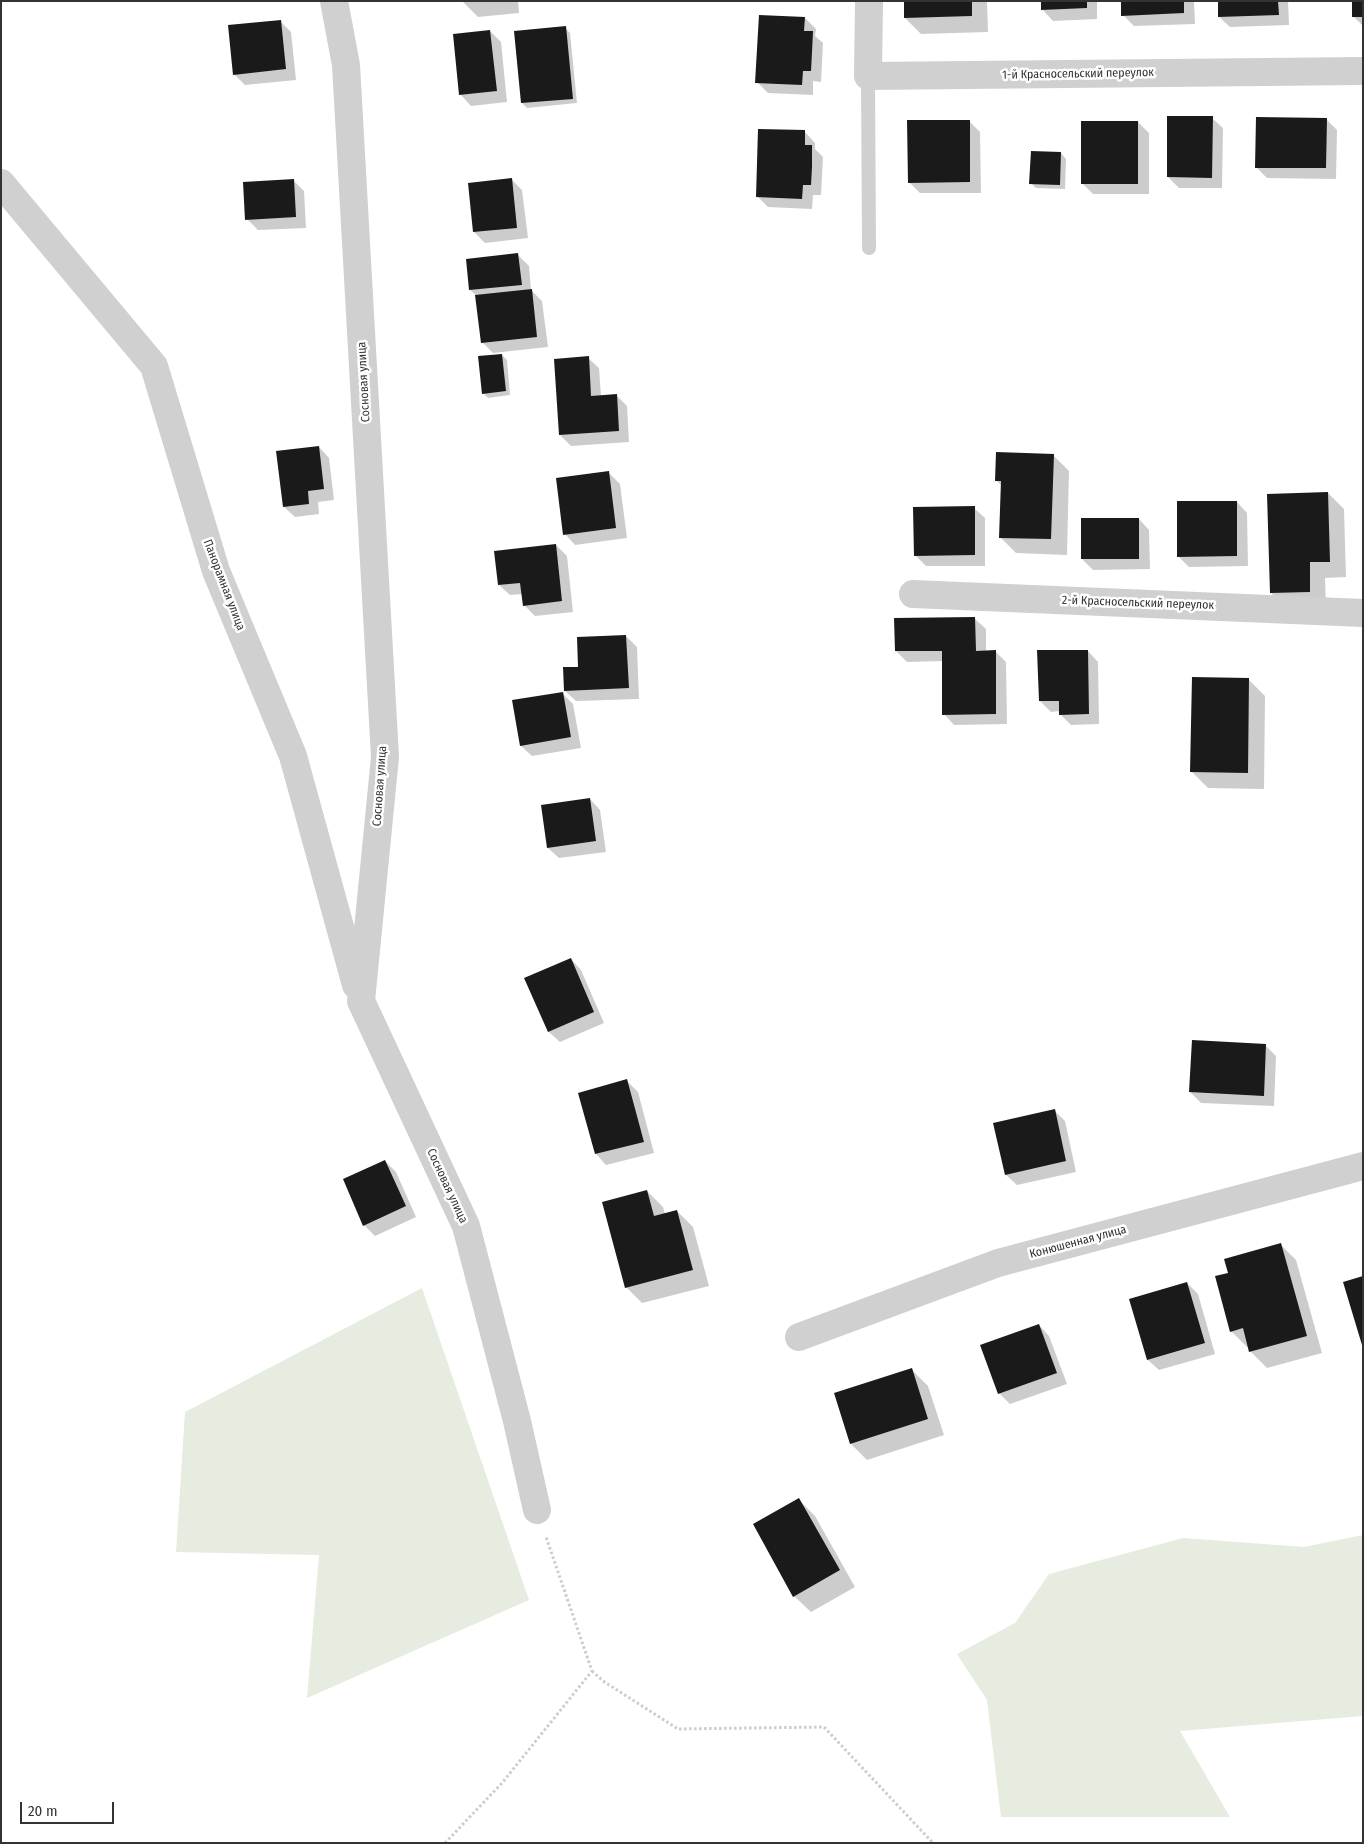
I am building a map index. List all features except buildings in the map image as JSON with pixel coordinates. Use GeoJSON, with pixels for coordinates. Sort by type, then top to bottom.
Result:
{"type":"FeatureCollection","features":[{"type":"Feature","properties":{"kind":"street","name":"Сосновая улица"},"geometry":{"type":"LineString","coordinates":[[334,1],[346,65],[385,757],[360,1001],[466,1226],[517,1421],[536,1510]]}},
{"type":"Feature","properties":{"kind":"street"},"geometry":{"type":"LineString","coordinates":[[868,76],[869,1]]}},
{"type":"Feature","properties":{"kind":"street","name":"1-й Красносельский переулок"},"geometry":{"type":"LineString","coordinates":[[868,76],[1363,71]]}},
{"type":"Feature","properties":{"kind":"street","name":"Панорамная улица"},"geometry":{"type":"LineString","coordinates":[[1,183],[154,366],[216,571],[293,756],[360,1001]]}},
{"type":"Feature","properties":{"kind":"street","name":"2-й Красносельский переулок"},"geometry":{"type":"LineString","coordinates":[[913,594],[1363,613]]}},
{"type":"Feature","properties":{"kind":"street","name":"Конюшенная улица"},"geometry":{"type":"LineString","coordinates":[[799,1337],[998,1263],[1363,1166]]}},
{"type":"Feature","properties":{"kind":"lane"},"geometry":{"type":"LineString","coordinates":[[868,76],[869,248]]}},
{"type":"Feature","properties":{"kind":"path"},"geometry":{"type":"LineString","coordinates":[[536,1510],[592,1671],[603,1681],[678,1728],[824,1727],[933,1843]]}},
{"type":"Feature","properties":{"kind":"path"},"geometry":{"type":"LineString","coordinates":[[445,1843],[502,1783],[592,1671]]}},
{"type":"Feature","properties":{"kind":"shaded area"},"geometry":{"type":"Polygon","coordinates":[[[422,1288],[529,1600],[307,1698],[319,1555],[176,1552],[185,1412],[422,1288]]]}},
{"type":"Feature","properties":{"kind":"shaded area"},"geometry":{"type":"Polygon","coordinates":[[[1363,1535],[1363,1716],[1180,1731],[1230,1817],[1001,1817],[987,1700],[957,1654],[1015,1623],[1049,1574],[1183,1538],[1304,1547],[1363,1535]]]}}]}
